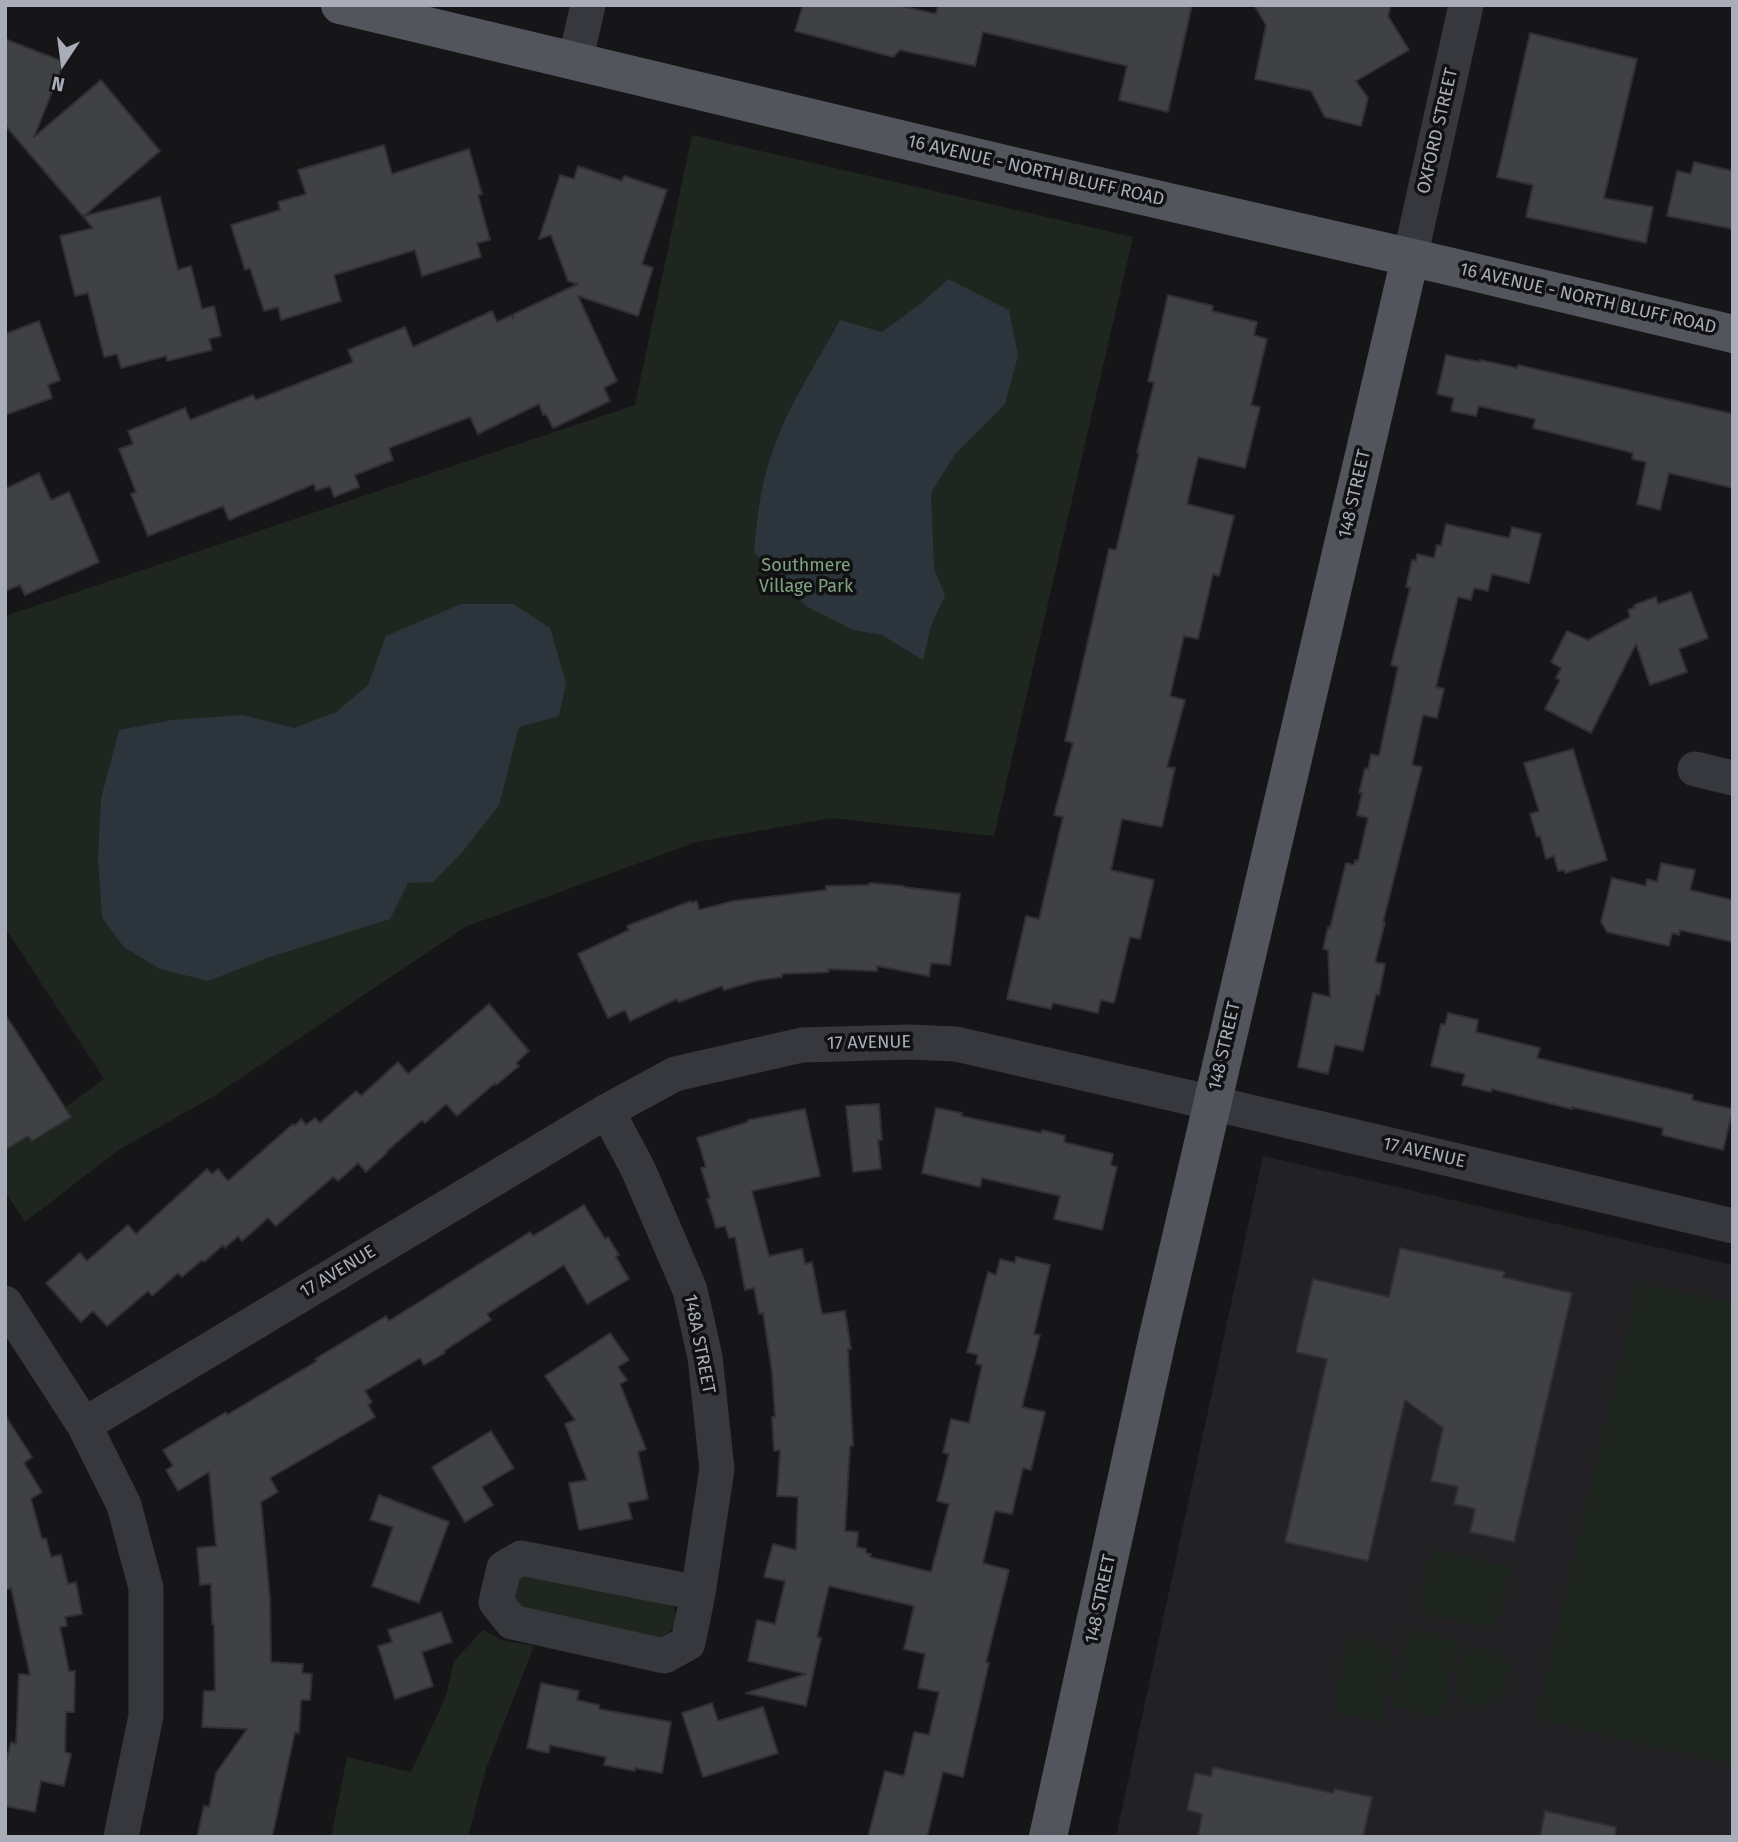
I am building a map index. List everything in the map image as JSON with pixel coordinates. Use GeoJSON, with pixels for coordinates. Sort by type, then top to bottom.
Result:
{"type":"FeatureCollection","features":[{"type":"Feature","properties":{"kind":"main road","name":"16 AVENUE - NORTH BLUFF ROAD"},"geometry":{"type":"LineString","coordinates":[[340,5],[1024,169],[1733,334]]}},
{"type":"Feature","properties":{"kind":"main road","name":"148 STREET"},"geometry":{"type":"LineString","coordinates":[[1048,1837],[1157,1340],[1410,258]]}},
{"type":"Feature","properties":{"kind":"street"},"geometry":{"type":"LineString","coordinates":[[575,62],[588,5]]}},
{"type":"Feature","properties":{"kind":"street","name":"OXFORD STREET"},"geometry":{"type":"LineString","coordinates":[[1410,258],[1466,5]]}},
{"type":"Feature","properties":{"kind":"street"},"geometry":{"type":"LineString","coordinates":[[1695,769],[1733,778]]}},
{"type":"Feature","properties":{"kind":"street","name":"17 AVENUE"},"geometry":{"type":"LineString","coordinates":[[84,1425],[607,1111],[676,1074],[802,1045],[909,1042],[956,1044],[1733,1226]]}},
{"type":"Feature","properties":{"kind":"street","name":"148A STREET"},"geometry":{"type":"LineString","coordinates":[[607,1111],[638,1169],[690,1290],[705,1357],[717,1469],[698,1594],[688,1643],[664,1656],[512,1622],[496,1602],[504,1569],[522,1558],[698,1594]]}},
{"type":"Feature","properties":{"kind":"street"},"geometry":{"type":"LineString","coordinates":[[5,1303],[84,1425],[124,1505],[146,1588],[146,1716],[121,1837]]}},
{"type":"Feature","properties":{"kind":"shaded area"},"geometry":{"type":"Polygon","coordinates":[[[948,279],[1009,310],[1018,356],[1005,404],[955,454],[931,493],[934,569],[945,595],[931,626],[923,660],[882,635],[853,630],[807,607],[754,552],[767,468],[778,438],[794,403],[840,320],[882,332],[923,302],[948,279]]]}},
{"type":"Feature","properties":{"kind":"shaded area"},"geometry":{"type":"Polygon","coordinates":[[[461,604],[513,604],[550,628],[566,683],[559,716],[519,727],[499,805],[464,850],[433,882],[408,883],[390,919],[270,957],[208,981],[160,969],[124,947],[102,918],[98,858],[101,799],[119,730],[172,720],[243,715],[294,728],[336,712],[368,685],[386,636],[461,604]]]}},
{"type":"Feature","properties":{"kind":"shaded area"},"geometry":{"type":"Polygon","coordinates":[[[1263,1156],[1733,1265],[1733,1837],[1116,1837],[1263,1156]]]}},
{"type":"Feature","properties":{"kind":"green space","name":"Southmere Village Park"},"geometry":{"type":"Polygon","coordinates":[[[692,135],[1133,237],[994,836],[832,818],[696,842],[465,927],[211,1098],[120,1149],[25,1222],[5,1191],[5,1151],[104,1079],[5,928],[5,616],[635,405],[692,135]]]}},
{"type":"Feature","properties":{"kind":"green space"},"geometry":{"type":"Polygon","coordinates":[[[1639,1282],[1733,1304],[1733,1765],[1536,1718],[1639,1282]]]}},
{"type":"Feature","properties":{"kind":"green space"},"geometry":{"type":"Polygon","coordinates":[[[1432,1550],[1510,1568],[1496,1629],[1418,1612],[1432,1550]]]}},
{"type":"Feature","properties":{"kind":"green space"},"geometry":{"type":"Polygon","coordinates":[[[516,1569],[671,1601],[675,1624],[669,1633],[657,1639],[517,1611],[504,1584],[516,1569]]]}},
{"type":"Feature","properties":{"kind":"green space"},"geometry":{"type":"Polygon","coordinates":[[[1408,1629],[1458,1640],[1442,1718],[1391,1707],[1408,1629]]]}},
{"type":"Feature","properties":{"kind":"green space"},"geometry":{"type":"Polygon","coordinates":[[[483,1630],[501,1640],[534,1646],[486,1769],[468,1837],[331,1837],[347,1757],[411,1772],[446,1696],[454,1661],[483,1630]]]}},
{"type":"Feature","properties":{"kind":"green space"},"geometry":{"type":"Polygon","coordinates":[[[1351,1637],[1383,1645],[1395,1663],[1382,1720],[1336,1712],[1333,1709],[1348,1639],[1351,1637]]]}},
{"type":"Feature","properties":{"kind":"green space"},"geometry":{"type":"Polygon","coordinates":[[[1488,1648],[1510,1664],[1502,1700],[1475,1707],[1454,1693],[1463,1652],[1488,1648]]]}},
{"type":"Feature","properties":{"kind":"building"},"geometry":{"type":"Polygon","coordinates":[[[803,5],[897,5],[936,14],[938,5],[1192,5],[1168,112],[1119,100],[1127,66],[983,32],[975,66],[900,50],[893,57],[795,31],[803,5]]]}},
{"type":"Feature","properties":{"kind":"building"},"geometry":{"type":"Polygon","coordinates":[[[1254,5],[1391,5],[1388,16],[1409,50],[1356,81],[1368,98],[1361,126],[1325,117],[1311,91],[1255,79],[1266,25],[1254,5]]]}},
{"type":"Feature","properties":{"kind":"building"},"geometry":{"type":"Polygon","coordinates":[[[1530,33],[1637,59],[1604,198],[1653,207],[1646,243],[1526,217],[1533,185],[1497,177],[1530,33]]]}},
{"type":"Feature","properties":{"kind":"building"},"geometry":{"type":"Polygon","coordinates":[[[5,39],[64,62],[34,137],[101,80],[160,151],[84,216],[160,197],[178,270],[191,266],[202,309],[214,306],[221,336],[209,339],[212,350],[167,361],[166,356],[121,368],[117,354],[104,357],[88,293],[75,296],[60,236],[93,228],[5,125],[5,39]]]}},
{"type":"Feature","properties":{"kind":"building"},"geometry":{"type":"Polygon","coordinates":[[[384,145],[392,174],[469,149],[482,194],[478,195],[490,240],[477,243],[481,257],[422,276],[415,250],[334,275],[341,301],[281,320],[278,307],[264,311],[250,268],[245,270],[231,225],[280,210],[278,202],[306,194],[298,170],[384,145]]]}},
{"type":"Feature","properties":{"kind":"building"},"geometry":{"type":"Polygon","coordinates":[[[1694,162],[1733,171],[1733,229],[1667,216],[1677,171],[1691,174],[1694,162]]]}},
{"type":"Feature","properties":{"kind":"building"},"geometry":{"type":"Polygon","coordinates":[[[578,166],[622,181],[624,176],[667,190],[642,264],[653,268],[638,316],[578,296],[617,381],[604,388],[610,401],[553,428],[539,404],[478,434],[470,417],[389,448],[393,460],[355,475],[359,487],[334,497],[330,486],[316,491],[314,484],[229,520],[223,506],[148,536],[131,494],[136,492],[119,449],[133,444],[128,431],[185,408],[190,420],[253,395],[256,400],[353,362],[348,350],[405,327],[413,347],[492,311],[497,322],[512,315],[513,318],[514,314],[578,284],[568,281],[551,235],[539,239],[560,175],[574,179],[578,166]]]}},
{"type":"Feature","properties":{"kind":"building"},"geometry":{"type":"Polygon","coordinates":[[[1168,295],[1213,306],[1212,311],[1257,322],[1254,335],[1267,339],[1251,405],[1260,407],[1245,468],[1198,457],[1187,504],[1234,516],[1219,576],[1213,574],[1198,639],[1184,636],[1170,696],[1185,700],[1167,767],[1175,768],[1162,827],[1122,819],[1111,870],[1154,880],[1140,939],[1130,937],[1114,1003],[1101,1000],[1098,1013],[1053,1003],[1051,1009],[1007,999],[1026,916],[1039,919],[1063,817],[1054,815],[1073,743],[1065,741],[1109,549],[1116,550],[1139,453],[1154,383],[1148,381],[1168,295]]]}},
{"type":"Feature","properties":{"kind":"building"},"geometry":{"type":"Polygon","coordinates":[[[39,321],[60,380],[48,385],[52,398],[5,415],[5,334],[39,321]]]}},
{"type":"Feature","properties":{"kind":"building"},"geometry":{"type":"Polygon","coordinates":[[[1446,355],[1517,368],[1518,365],[1733,414],[1733,488],[1669,473],[1660,510],[1637,504],[1646,462],[1632,459],[1633,453],[1533,428],[1535,419],[1479,406],[1476,416],[1451,411],[1454,398],[1437,394],[1446,355]]]}},
{"type":"Feature","properties":{"kind":"building"},"geometry":{"type":"Polygon","coordinates":[[[39,473],[51,500],[69,492],[99,562],[25,595],[20,585],[5,591],[5,489],[39,473]]]}},
{"type":"Feature","properties":{"kind":"building"},"geometry":{"type":"Polygon","coordinates":[[[1446,524],[1509,538],[1512,527],[1541,534],[1529,583],[1492,574],[1488,591],[1474,588],[1471,600],[1458,597],[1436,687],[1444,689],[1437,718],[1423,715],[1412,765],[1422,767],[1383,922],[1375,962],[1385,964],[1363,1051],[1335,1045],[1328,1074],[1298,1067],[1313,993],[1330,997],[1328,950],[1323,949],[1346,863],[1354,865],[1355,860],[1358,861],[1368,818],[1357,815],[1362,793],[1359,793],[1371,754],[1379,756],[1398,667],[1391,665],[1410,588],[1406,587],[1412,560],[1416,561],[1417,554],[1434,558],[1437,545],[1441,546],[1446,524]]]}},
{"type":"Feature","properties":{"kind":"building"},"geometry":{"type":"Polygon","coordinates":[[[1691,592],[1708,638],[1679,649],[1687,672],[1650,685],[1636,644],[1591,733],[1545,709],[1560,680],[1556,678],[1561,668],[1551,662],[1567,631],[1588,640],[1630,617],[1628,610],[1635,607],[1634,605],[1656,597],[1658,604],[1691,592]]]}},
{"type":"Feature","properties":{"kind":"building"},"geometry":{"type":"Polygon","coordinates":[[[1573,749],[1607,860],[1565,873],[1564,870],[1558,871],[1554,856],[1546,859],[1540,836],[1537,837],[1530,814],[1539,811],[1524,763],[1573,749]]]}},
{"type":"Feature","properties":{"kind":"building"},"geometry":{"type":"Polygon","coordinates":[[[1661,863],[1695,870],[1690,890],[1733,900],[1733,942],[1680,930],[1679,935],[1672,933],[1669,946],[1607,932],[1601,922],[1612,878],[1646,886],[1647,879],[1657,882],[1661,863]]]}},
{"type":"Feature","properties":{"kind":"building"},"geometry":{"type":"Polygon","coordinates":[[[869,883],[960,894],[950,965],[931,963],[929,976],[877,966],[877,971],[828,969],[829,972],[782,974],[782,977],[759,980],[724,990],[722,986],[679,1002],[677,999],[630,1021],[625,1010],[608,1018],[578,954],[629,930],[627,926],[691,901],[697,901],[699,910],[733,901],[826,890],[826,886],[869,883]]]}},
{"type":"Feature","properties":{"kind":"building"},"geometry":{"type":"Polygon","coordinates":[[[489,1004],[529,1051],[516,1063],[519,1066],[457,1116],[446,1104],[425,1123],[422,1120],[366,1172],[358,1163],[338,1181],[333,1177],[276,1226],[268,1218],[242,1241],[238,1236],[182,1277],[178,1273],[152,1296],[148,1291],[107,1326],[93,1311],[81,1322],[46,1283],[80,1253],[87,1261],[128,1225],[136,1234],[207,1169],[212,1174],[218,1169],[228,1181],[301,1119],[306,1125],[315,1118],[320,1123],[356,1091],[361,1096],[398,1062],[408,1074],[489,1004]]]}},
{"type":"Feature","properties":{"kind":"building"},"geometry":{"type":"Polygon","coordinates":[[[1448,1013],[1478,1020],[1476,1032],[1540,1048],[1537,1058],[1693,1095],[1692,1100],[1733,1109],[1723,1150],[1662,1135],[1663,1128],[1492,1089],[1491,1092],[1462,1085],[1465,1074],[1431,1066],[1441,1024],[1445,1025],[1448,1013]]]}},
{"type":"Feature","properties":{"kind":"building"},"geometry":{"type":"Polygon","coordinates":[[[5,1014],[71,1117],[32,1141],[28,1136],[5,1150],[5,1014]]]}},
{"type":"Feature","properties":{"kind":"building"},"geometry":{"type":"Polygon","coordinates":[[[879,1104],[882,1140],[878,1140],[881,1169],[853,1172],[846,1106],[879,1104]]]}},
{"type":"Feature","properties":{"kind":"building"},"geometry":{"type":"Polygon","coordinates":[[[936,1108],[1041,1133],[1042,1130],[1065,1136],[1064,1142],[1113,1154],[1111,1165],[1117,1167],[1102,1230],[1054,1219],[1060,1196],[982,1178],[980,1187],[922,1173],[936,1108]]]}},
{"type":"Feature","properties":{"kind":"building"},"geometry":{"type":"Polygon","coordinates":[[[805,1109],[820,1176],[752,1191],[769,1256],[802,1249],[805,1264],[812,1262],[822,1314],[845,1311],[851,1349],[848,1349],[853,1446],[850,1446],[845,1531],[858,1532],[857,1547],[866,1549],[866,1553],[871,1554],[870,1557],[931,1572],[949,1504],[937,1501],[949,1454],[943,1453],[951,1419],[969,1423],[982,1365],[976,1364],[978,1355],[967,1352],[988,1272],[996,1275],[1000,1259],[1015,1263],[1016,1257],[1050,1265],[1034,1334],[1040,1335],[1022,1407],[1045,1412],[1031,1470],[1023,1468],[1012,1514],[995,1511],[983,1563],[1009,1570],[986,1662],[989,1663],[963,1777],[943,1772],[927,1837],[868,1837],[885,1771],[904,1776],[914,1732],[929,1735],[939,1692],[918,1688],[925,1654],[904,1649],[914,1606],[829,1586],[817,1637],[821,1638],[806,1706],[746,1693],[806,1674],[748,1661],[757,1620],[775,1624],[785,1581],[764,1577],[773,1544],[796,1550],[798,1497],[777,1496],[780,1450],[774,1451],[772,1372],[763,1313],[759,1314],[754,1288],[745,1290],[735,1237],[729,1238],[725,1226],[716,1228],[701,1168],[706,1167],[697,1138],[748,1120],[805,1109]]]}},
{"type":"Feature","properties":{"kind":"building"},"geometry":{"type":"Polygon","coordinates":[[[584,1205],[605,1239],[608,1237],[619,1255],[616,1257],[629,1279],[587,1304],[564,1265],[487,1314],[491,1320],[444,1351],[445,1353],[424,1365],[420,1358],[365,1391],[372,1402],[368,1405],[375,1417],[270,1478],[278,1492],[261,1502],[270,1599],[271,1662],[303,1664],[302,1673],[312,1674],[310,1700],[301,1700],[299,1733],[295,1732],[272,1837],[197,1837],[204,1806],[209,1807],[216,1773],[247,1729],[202,1727],[204,1691],[215,1691],[211,1584],[200,1585],[197,1548],[216,1546],[209,1472],[178,1491],[166,1470],[173,1466],[163,1450],[317,1361],[315,1359],[386,1316],[389,1321],[530,1232],[533,1236],[584,1205]]]}},
{"type":"Feature","properties":{"kind":"building"},"geometry":{"type":"Polygon","coordinates":[[[1400,1248],[1505,1272],[1503,1277],[1572,1293],[1514,1542],[1470,1532],[1475,1509],[1454,1504],[1458,1487],[1431,1481],[1443,1428],[1405,1400],[1368,1561],[1285,1542],[1327,1359],[1296,1352],[1313,1279],[1389,1297],[1400,1248]]]}},
{"type":"Feature","properties":{"kind":"building"},"geometry":{"type":"Polygon","coordinates":[[[610,1333],[629,1360],[618,1367],[627,1380],[620,1384],[646,1449],[638,1452],[648,1499],[628,1503],[632,1519],[579,1530],[569,1483],[587,1480],[565,1424],[575,1420],[545,1376],[610,1333]]]}},
{"type":"Feature","properties":{"kind":"building"},"geometry":{"type":"Polygon","coordinates":[[[5,1415],[32,1457],[24,1463],[42,1492],[31,1499],[42,1539],[46,1538],[51,1557],[61,1555],[68,1584],[76,1582],[82,1614],[65,1617],[67,1626],[60,1627],[69,1671],[75,1671],[74,1712],[66,1712],[65,1752],[71,1754],[64,1786],[41,1781],[35,1812],[5,1806],[5,1766],[11,1742],[16,1744],[19,1674],[30,1675],[11,1588],[5,1590],[5,1415]]]}},
{"type":"Feature","properties":{"kind":"building"},"geometry":{"type":"Polygon","coordinates":[[[491,1431],[514,1468],[482,1487],[493,1505],[465,1522],[432,1467],[491,1431]]]}},
{"type":"Feature","properties":{"kind":"building"},"geometry":{"type":"Polygon","coordinates":[[[379,1495],[449,1522],[419,1603],[372,1586],[393,1527],[370,1520],[379,1495]]]}},
{"type":"Feature","properties":{"kind":"building"},"geometry":{"type":"Polygon","coordinates":[[[441,1612],[452,1642],[422,1652],[433,1686],[395,1699],[378,1646],[392,1642],[388,1630],[441,1612]]]}},
{"type":"Feature","properties":{"kind":"building"},"geometry":{"type":"Polygon","coordinates":[[[541,1683],[579,1691],[577,1700],[599,1705],[599,1709],[671,1722],[662,1773],[604,1765],[606,1757],[550,1745],[549,1753],[527,1748],[541,1683]]]}},
{"type":"Feature","properties":{"kind":"building"},"geometry":{"type":"Polygon","coordinates":[[[712,1703],[718,1721],[763,1707],[778,1753],[703,1777],[682,1713],[712,1703]]]}},
{"type":"Feature","properties":{"kind":"building"},"geometry":{"type":"Polygon","coordinates":[[[1213,1767],[1333,1793],[1335,1789],[1372,1797],[1363,1837],[1198,1837],[1202,1814],[1187,1810],[1195,1773],[1211,1776],[1213,1767]]]}},
{"type":"Feature","properties":{"kind":"building"},"geometry":{"type":"Polygon","coordinates":[[[1545,1811],[1616,1827],[1615,1837],[1540,1837],[1545,1811]]]}}]}
